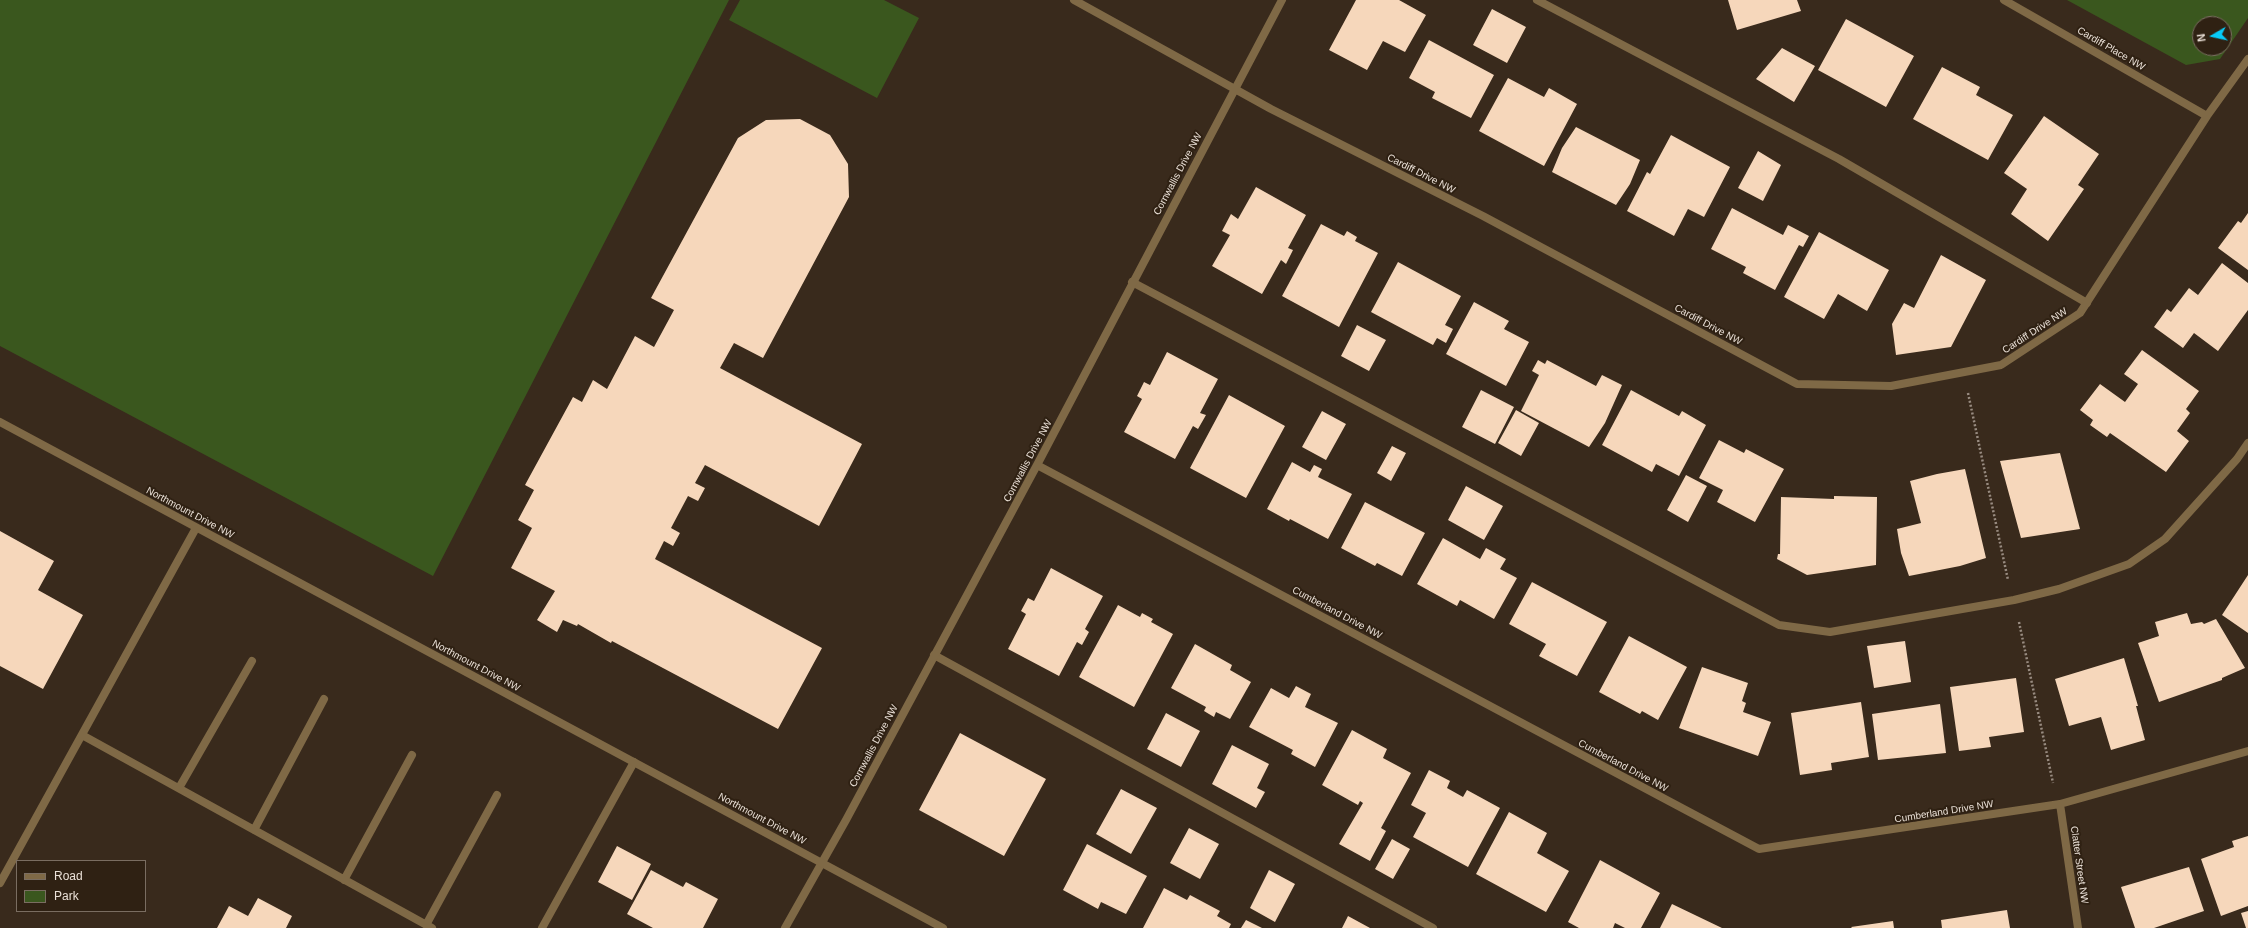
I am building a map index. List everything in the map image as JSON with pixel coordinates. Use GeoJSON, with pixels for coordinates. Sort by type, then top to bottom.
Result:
{"type":"FeatureCollection","features":[{"type":"Feature","properties":{"kind":"street","name":"Cardiff Drive NW"},"geometry":{"type":"LineString","coordinates":[[1074,0],[1236,89],[1483,216],[1797,384],[1891,386],[2001,365],[2080,313],[2208,116],[2248,59]]}},
{"type":"Feature","properties":{"kind":"street","name":"Cornwallis Drive NW"},"geometry":{"type":"LineString","coordinates":[[785,928],[823,863],[1037,464],[1282,0]]}},
{"type":"Feature","properties":{"kind":"street"},"geometry":{"type":"LineString","coordinates":[[1537,0],[1839,159],[2087,304]]}},
{"type":"Feature","properties":{"kind":"street","name":"Cardiff Place NW"},"geometry":{"type":"LineString","coordinates":[[2004,0],[2208,116]]}},
{"type":"Feature","properties":{"kind":"street"},"geometry":{"type":"LineString","coordinates":[[1132,282],[1780,626],[1830,632],[2014,600],[2059,589],[2129,564],[2166,539],[2237,459],[2248,443]]}},
{"type":"Feature","properties":{"kind":"street","name":"Northmount Drive NW"},"geometry":{"type":"LineString","coordinates":[[0,422],[943,928]]}},
{"type":"Feature","properties":{"kind":"street","name":"Cumberland Drive NW"},"geometry":{"type":"LineString","coordinates":[[1037,464],[1759,850],[2060,804],[2248,751]]}},
{"type":"Feature","properties":{"kind":"street"},"geometry":{"type":"LineString","coordinates":[[0,883],[196,528]]}},
{"type":"Feature","properties":{"kind":"street"},"geometry":{"type":"LineString","coordinates":[[934,655],[1433,928]]}},
{"type":"Feature","properties":{"kind":"street"},"geometry":{"type":"LineString","coordinates":[[179,788],[252,662]]}},
{"type":"Feature","properties":{"kind":"street"},"geometry":{"type":"LineString","coordinates":[[254,830],[324,699]]}},
{"type":"Feature","properties":{"kind":"street"},"geometry":{"type":"LineString","coordinates":[[82,735],[429,926],[497,795]]}},
{"type":"Feature","properties":{"kind":"street"},"geometry":{"type":"LineString","coordinates":[[344,880],[412,755]]}},
{"type":"Feature","properties":{"kind":"street"},"geometry":{"type":"LineString","coordinates":[[542,928],[634,762]]}},
{"type":"Feature","properties":{"kind":"street","name":"Clatter Street NW"},"geometry":{"type":"LineString","coordinates":[[2060,804],[2078,928]]}},
{"type":"Feature","properties":{"kind":"path"},"geometry":{"type":"LineString","coordinates":[[1972,416],[2009,584]]}},
{"type":"Feature","properties":{"kind":"path"},"geometry":{"type":"LineString","coordinates":[[2018,620],[2053,784]]}},
{"type":"Feature","properties":{"kind":"green space"},"geometry":{"type":"Polygon","coordinates":[[[0,0],[729,0],[433,576],[0,346],[0,0]]]}},
{"type":"Feature","properties":{"kind":"green space"},"geometry":{"type":"Polygon","coordinates":[[[740,0],[884,0],[919,18],[877,98],[729,20],[740,0]]]}},
{"type":"Feature","properties":{"kind":"green space"},"geometry":{"type":"Polygon","coordinates":[[[2067,0],[2248,0],[2248,18],[2232,41],[2232,16],[2192,16],[2192,56],[2222,56],[2220,59],[2186,65],[2067,0]]]}},
{"type":"Feature","properties":{"kind":"building"},"geometry":{"type":"Polygon","coordinates":[[[1356,0],[1399,0],[1426,15],[1405,52],[1383,41],[1367,70],[1329,50],[1356,0]]]}},
{"type":"Feature","properties":{"kind":"building"},"geometry":{"type":"Polygon","coordinates":[[[1728,0],[1797,0],[1801,11],[1737,30],[1728,0]]]}},
{"type":"Feature","properties":{"kind":"building"},"geometry":{"type":"Polygon","coordinates":[[[1492,9],[1526,27],[1507,63],[1473,45],[1492,9]]]}},
{"type":"Feature","properties":{"kind":"building"},"geometry":{"type":"Polygon","coordinates":[[[1846,19],[1914,56],[1886,107],[1818,70],[1846,19]]]}},
{"type":"Feature","properties":{"kind":"building"},"geometry":{"type":"Polygon","coordinates":[[[1429,40],[1494,75],[1471,118],[1432,98],[1435,92],[1409,78],[1429,40]]]}},
{"type":"Feature","properties":{"kind":"building"},"geometry":{"type":"Polygon","coordinates":[[[1782,48],[1815,66],[1794,102],[1756,79],[1782,48]]]}},
{"type":"Feature","properties":{"kind":"building"},"geometry":{"type":"Polygon","coordinates":[[[1942,67],[1980,87],[1976,95],[2013,115],[1988,160],[1913,119],[1942,67]]]}},
{"type":"Feature","properties":{"kind":"building"},"geometry":{"type":"Polygon","coordinates":[[[1508,78],[1544,97],[1549,88],[1577,104],[1544,166],[1479,131],[1508,78]]]}},
{"type":"Feature","properties":{"kind":"building"},"geometry":{"type":"Polygon","coordinates":[[[2044,116],[2099,154],[2078,185],[2084,189],[2048,241],[2011,214],[2027,189],[2004,173],[2044,116]]]}},
{"type":"Feature","properties":{"kind":"building"},"geometry":{"type":"Polygon","coordinates":[[[800,119],[830,135],[848,164],[849,197],[763,358],[734,343],[720,368],[862,444],[819,526],[705,465],[695,483],[705,488],[698,501],[688,496],[671,528],[680,533],[673,546],[664,541],[655,559],[822,648],[778,729],[612,641],[611,643],[578,624],[577,626],[563,620],[557,632],[537,620],[555,591],[511,568],[532,528],[518,520],[534,490],[525,485],[573,397],[582,402],[593,380],[607,389],[635,336],[654,347],[674,310],[651,298],[738,138],[766,120],[800,119]]]}},
{"type":"Feature","properties":{"kind":"building"},"geometry":{"type":"Polygon","coordinates":[[[1576,127],[1640,160],[1630,184],[1616,205],[1552,172],[1562,148],[1576,127]]]}},
{"type":"Feature","properties":{"kind":"building"},"geometry":{"type":"Polygon","coordinates":[[[1671,135],[1730,167],[1704,217],[1688,209],[1674,236],[1627,211],[1647,172],[1650,174],[1671,135]]]}},
{"type":"Feature","properties":{"kind":"building"},"geometry":{"type":"Polygon","coordinates":[[[1758,151],[1781,165],[1763,201],[1738,188],[1758,151]]]}},
{"type":"Feature","properties":{"kind":"building"},"geometry":{"type":"Polygon","coordinates":[[[1256,187],[1306,215],[1288,248],[1293,250],[1286,264],[1281,260],[1262,294],[1212,266],[1230,235],[1222,231],[1231,214],[1238,219],[1256,187]]]}},
{"type":"Feature","properties":{"kind":"building"},"geometry":{"type":"Polygon","coordinates":[[[1732,208],[1783,235],[1788,225],[1809,236],[1803,247],[1799,245],[1775,290],[1743,273],[1746,267],[1711,249],[1732,208]]]}},
{"type":"Feature","properties":{"kind":"building"},"geometry":{"type":"Polygon","coordinates":[[[2248,213],[2248,270],[2218,248],[2238,221],[2241,223],[2248,213]]]}},
{"type":"Feature","properties":{"kind":"building"},"geometry":{"type":"Polygon","coordinates":[[[1321,224],[1344,236],[1347,231],[1357,237],[1355,241],[1378,253],[1339,327],[1282,296],[1321,224]]]}},
{"type":"Feature","properties":{"kind":"building"},"geometry":{"type":"Polygon","coordinates":[[[1819,232],[1889,270],[1867,311],[1838,294],[1824,319],[1784,297],[1819,232]]]}},
{"type":"Feature","properties":{"kind":"building"},"geometry":{"type":"Polygon","coordinates":[[[1941,255],[1986,280],[1951,347],[1896,355],[1892,324],[1904,303],[1914,308],[1941,255]]]}},
{"type":"Feature","properties":{"kind":"building"},"geometry":{"type":"Polygon","coordinates":[[[1398,262],[1461,296],[1445,325],[1453,329],[1446,343],[1437,338],[1433,345],[1371,312],[1398,262]]]}},
{"type":"Feature","properties":{"kind":"building"},"geometry":{"type":"Polygon","coordinates":[[[2222,263],[2248,283],[2248,310],[2218,351],[2194,333],[2183,348],[2154,327],[2167,309],[2171,312],[2189,288],[2198,295],[2222,263]]]}},
{"type":"Feature","properties":{"kind":"building"},"geometry":{"type":"Polygon","coordinates":[[[1474,302],[1509,321],[1504,329],[1529,342],[1506,386],[1446,354],[1474,302]]]}},
{"type":"Feature","properties":{"kind":"building"},"geometry":{"type":"Polygon","coordinates":[[[1357,325],[1386,340],[1369,371],[1341,356],[1357,325]]]}},
{"type":"Feature","properties":{"kind":"building"},"geometry":{"type":"Polygon","coordinates":[[[2142,350],[2199,391],[2186,409],[2190,413],[2177,431],[2189,441],[2166,472],[2110,433],[2107,437],[2090,425],[2093,420],[2080,410],[2100,384],[2125,402],[2138,384],[2124,374],[2142,350]]]}},
{"type":"Feature","properties":{"kind":"building"},"geometry":{"type":"Polygon","coordinates":[[[1167,352],[1218,379],[1200,413],[1206,415],[1198,429],[1193,426],[1175,459],[1124,432],[1142,399],[1137,396],[1144,382],[1150,385],[1167,352]]]}},
{"type":"Feature","properties":{"kind":"building"},"geometry":{"type":"Polygon","coordinates":[[[1538,360],[1545,364],[1547,360],[1596,386],[1602,375],[1622,385],[1605,423],[1589,447],[1521,411],[1539,375],[1532,371],[1538,360]]]}},
{"type":"Feature","properties":{"kind":"building"},"geometry":{"type":"Polygon","coordinates":[[[1481,390],[1514,407],[1495,444],[1462,427],[1481,390]]]}},
{"type":"Feature","properties":{"kind":"building"},"geometry":{"type":"Polygon","coordinates":[[[1631,390],[1679,416],[1682,411],[1706,425],[1679,476],[1656,464],[1652,472],[1602,445],[1631,390]]]}},
{"type":"Feature","properties":{"kind":"building"},"geometry":{"type":"Polygon","coordinates":[[[1229,395],[1285,426],[1246,498],[1190,468],[1229,395]]]}},
{"type":"Feature","properties":{"kind":"building"},"geometry":{"type":"Polygon","coordinates":[[[1516,410],[1539,423],[1521,456],[1498,443],[1516,410]]]}},
{"type":"Feature","properties":{"kind":"building"},"geometry":{"type":"Polygon","coordinates":[[[1322,411],[1346,424],[1326,460],[1302,447],[1322,411]]]}},
{"type":"Feature","properties":{"kind":"building"},"geometry":{"type":"Polygon","coordinates":[[[1719,440],[1744,453],[1746,449],[1784,469],[1755,522],[1717,502],[1723,490],[1699,478],[1719,440]]]}},
{"type":"Feature","properties":{"kind":"building"},"geometry":{"type":"Polygon","coordinates":[[[1392,446],[1406,453],[1391,481],[1377,473],[1392,446]]]}},
{"type":"Feature","properties":{"kind":"building"},"geometry":{"type":"Polygon","coordinates":[[[2060,453],[2080,529],[2021,538],[2000,461],[2060,453]]]}},
{"type":"Feature","properties":{"kind":"building"},"geometry":{"type":"Polygon","coordinates":[[[1292,462],[1310,472],[1314,465],[1322,469],[1318,477],[1352,494],[1328,539],[1267,509],[1292,462]]]}},
{"type":"Feature","properties":{"kind":"building"},"geometry":{"type":"Polygon","coordinates":[[[1965,469],[1986,558],[1960,566],[1909,576],[1901,553],[1897,529],[1921,523],[1910,481],[1965,469]]]}},
{"type":"Feature","properties":{"kind":"building"},"geometry":{"type":"Polygon","coordinates":[[[1686,475],[1707,486],[1688,522],[1667,510],[1686,475]]]}},
{"type":"Feature","properties":{"kind":"building"},"geometry":{"type":"Polygon","coordinates":[[[1466,486],[1503,506],[1484,540],[1448,520],[1466,486]]]}},
{"type":"Feature","properties":{"kind":"building"},"geometry":{"type":"Polygon","coordinates":[[[1834,496],[1877,497],[1876,565],[1807,575],[1777,559],[1778,554],[1780,554],[1781,497],[1834,499],[1834,496]]]}},
{"type":"Feature","properties":{"kind":"building"},"geometry":{"type":"Polygon","coordinates":[[[1365,502],[1425,533],[1402,576],[1377,563],[1375,566],[1341,548],[1365,502]]]}},
{"type":"Feature","properties":{"kind":"building"},"geometry":{"type":"Polygon","coordinates":[[[0,531],[54,561],[38,590],[83,615],[43,689],[0,666],[0,531]]]}},
{"type":"Feature","properties":{"kind":"building"},"geometry":{"type":"Polygon","coordinates":[[[1443,538],[1480,559],[1486,548],[1506,559],[1500,569],[1517,578],[1494,619],[1460,600],[1457,606],[1417,584],[1443,538]]]}},
{"type":"Feature","properties":{"kind":"building"},"geometry":{"type":"Polygon","coordinates":[[[1051,568],[1103,596],[1085,629],[1089,632],[1082,645],[1077,642],[1059,676],[1008,649],[1026,614],[1021,611],[1028,598],[1034,601],[1051,568]]]}},
{"type":"Feature","properties":{"kind":"building"},"geometry":{"type":"Polygon","coordinates":[[[2248,575],[2248,633],[2222,615],[2248,575]]]}},
{"type":"Feature","properties":{"kind":"building"},"geometry":{"type":"Polygon","coordinates":[[[1532,582],[1607,622],[1577,676],[1539,656],[1546,644],[1509,624],[1532,582]]]}},
{"type":"Feature","properties":{"kind":"building"},"geometry":{"type":"Polygon","coordinates":[[[1118,605],[1140,617],[1142,613],[1153,619],[1151,622],[1173,634],[1134,707],[1079,677],[1118,605]]]}},
{"type":"Feature","properties":{"kind":"building"},"geometry":{"type":"Polygon","coordinates":[[[2187,613],[2191,624],[2202,622],[2204,624],[2216,619],[2245,668],[2222,678],[2222,680],[2159,702],[2138,643],[2159,636],[2155,622],[2187,613]]]}},
{"type":"Feature","properties":{"kind":"building"},"geometry":{"type":"Polygon","coordinates":[[[1629,636],[1687,667],[1658,720],[1642,711],[1640,714],[1599,692],[1629,636]]]}},
{"type":"Feature","properties":{"kind":"building"},"geometry":{"type":"Polygon","coordinates":[[[1905,641],[1911,682],[1874,688],[1867,646],[1905,641]]]}},
{"type":"Feature","properties":{"kind":"building"},"geometry":{"type":"Polygon","coordinates":[[[1195,644],[1232,665],[1230,670],[1251,682],[1230,719],[1216,712],[1214,717],[1204,711],[1206,707],[1171,688],[1195,644]]]}},
{"type":"Feature","properties":{"kind":"building"},"geometry":{"type":"Polygon","coordinates":[[[2124,658],[2138,706],[2136,706],[2145,740],[2111,750],[2101,717],[2069,726],[2055,679],[2124,658]]]}},
{"type":"Feature","properties":{"kind":"building"},"geometry":{"type":"Polygon","coordinates":[[[1702,667],[1748,683],[1742,701],[1746,703],[1743,712],[1771,722],[1758,756],[1679,728],[1702,667]]]}},
{"type":"Feature","properties":{"kind":"building"},"geometry":{"type":"Polygon","coordinates":[[[2016,678],[2024,732],[1989,737],[1991,747],[1959,751],[1950,687],[2016,678]]]}},
{"type":"Feature","properties":{"kind":"building"},"geometry":{"type":"Polygon","coordinates":[[[1296,686],[1311,694],[1305,707],[1338,723],[1315,767],[1291,754],[1293,750],[1249,727],[1271,688],[1289,698],[1296,686]]]}},
{"type":"Feature","properties":{"kind":"building"},"geometry":{"type":"Polygon","coordinates":[[[1861,702],[1869,757],[1831,763],[1832,770],[1800,775],[1791,713],[1861,702]]]}},
{"type":"Feature","properties":{"kind":"building"},"geometry":{"type":"Polygon","coordinates":[[[1940,704],[1946,753],[1878,760],[1872,714],[1940,704]]]}},
{"type":"Feature","properties":{"kind":"building"},"geometry":{"type":"Polygon","coordinates":[[[1166,713],[1200,731],[1181,767],[1147,749],[1166,713]]]}},
{"type":"Feature","properties":{"kind":"building"},"geometry":{"type":"Polygon","coordinates":[[[1352,730],[1387,749],[1383,758],[1411,773],[1381,828],[1386,831],[1370,861],[1339,844],[1363,803],[1360,801],[1358,805],[1322,785],[1352,730]]]}},
{"type":"Feature","properties":{"kind":"building"},"geometry":{"type":"Polygon","coordinates":[[[960,733],[1046,779],[1004,856],[919,810],[960,733]]]}},
{"type":"Feature","properties":{"kind":"building"},"geometry":{"type":"Polygon","coordinates":[[[1232,745],[1269,764],[1257,788],[1265,792],[1256,808],[1212,784],[1232,745]]]}},
{"type":"Feature","properties":{"kind":"building"},"geometry":{"type":"Polygon","coordinates":[[[1429,770],[1450,781],[1447,788],[1463,797],[1467,790],[1500,808],[1468,867],[1413,837],[1426,813],[1411,805],[1429,770]]]}},
{"type":"Feature","properties":{"kind":"building"},"geometry":{"type":"Polygon","coordinates":[[[1121,789],[1157,808],[1131,854],[1096,834],[1121,789]]]}},
{"type":"Feature","properties":{"kind":"building"},"geometry":{"type":"Polygon","coordinates":[[[1509,812],[1547,833],[1537,853],[1569,871],[1546,912],[1476,874],[1509,812]]]}},
{"type":"Feature","properties":{"kind":"building"},"geometry":{"type":"Polygon","coordinates":[[[1189,828],[1219,844],[1200,879],[1170,863],[1189,828]]]}},
{"type":"Feature","properties":{"kind":"building"},"geometry":{"type":"Polygon","coordinates":[[[2248,836],[2248,906],[2221,916],[2201,859],[2234,847],[2232,841],[2248,836]]]}},
{"type":"Feature","properties":{"kind":"building"},"geometry":{"type":"Polygon","coordinates":[[[1392,839],[1410,849],[1393,879],[1375,869],[1392,839]]]}},
{"type":"Feature","properties":{"kind":"building"},"geometry":{"type":"Polygon","coordinates":[[[1087,844],[1147,876],[1126,914],[1101,902],[1098,909],[1063,890],[1087,844]]]}},
{"type":"Feature","properties":{"kind":"building"},"geometry":{"type":"Polygon","coordinates":[[[617,846],[651,864],[632,900],[598,882],[617,846]]]}},
{"type":"Feature","properties":{"kind":"building"},"geometry":{"type":"Polygon","coordinates":[[[1600,860],[1660,893],[1641,928],[1625,928],[1615,923],[1613,928],[1579,928],[1568,922],[1600,860]]]}},
{"type":"Feature","properties":{"kind":"building"},"geometry":{"type":"Polygon","coordinates":[[[2189,867],[2204,911],[2154,928],[2135,928],[2121,887],[2189,867]]]}},
{"type":"Feature","properties":{"kind":"building"},"geometry":{"type":"Polygon","coordinates":[[[651,870],[683,887],[686,882],[718,899],[703,928],[653,928],[627,914],[651,870]]]}},
{"type":"Feature","properties":{"kind":"building"},"geometry":{"type":"Polygon","coordinates":[[[1269,870],[1295,884],[1275,922],[1250,908],[1269,870]]]}},
{"type":"Feature","properties":{"kind":"building"},"geometry":{"type":"Polygon","coordinates":[[[1164,888],[1187,900],[1190,895],[1220,911],[1217,916],[1231,924],[1229,928],[1143,928],[1164,888]]]}},
{"type":"Feature","properties":{"kind":"building"},"geometry":{"type":"Polygon","coordinates":[[[258,898],[292,916],[286,928],[217,928],[229,906],[248,916],[258,898]]]}},
{"type":"Feature","properties":{"kind":"building"},"geometry":{"type":"Polygon","coordinates":[[[1672,904],[1722,928],[1660,928],[1672,904]]]}},
{"type":"Feature","properties":{"kind":"building"},"geometry":{"type":"Polygon","coordinates":[[[2007,910],[2010,928],[1942,928],[1941,920],[2007,910]]]}},
{"type":"Feature","properties":{"kind":"building"},"geometry":{"type":"Polygon","coordinates":[[[2248,911],[2248,928],[2246,928],[2241,913],[2248,911]]]}},
{"type":"Feature","properties":{"kind":"building"},"geometry":{"type":"Polygon","coordinates":[[[1348,916],[1370,928],[1342,928],[1348,916]]]}},
{"type":"Feature","properties":{"kind":"building"},"geometry":{"type":"Polygon","coordinates":[[[1246,920],[1262,928],[1241,928],[1246,920]]]}},
{"type":"Feature","properties":{"kind":"building"},"geometry":{"type":"Polygon","coordinates":[[[1893,921],[1894,928],[1851,927],[1893,921]]]}}]}
